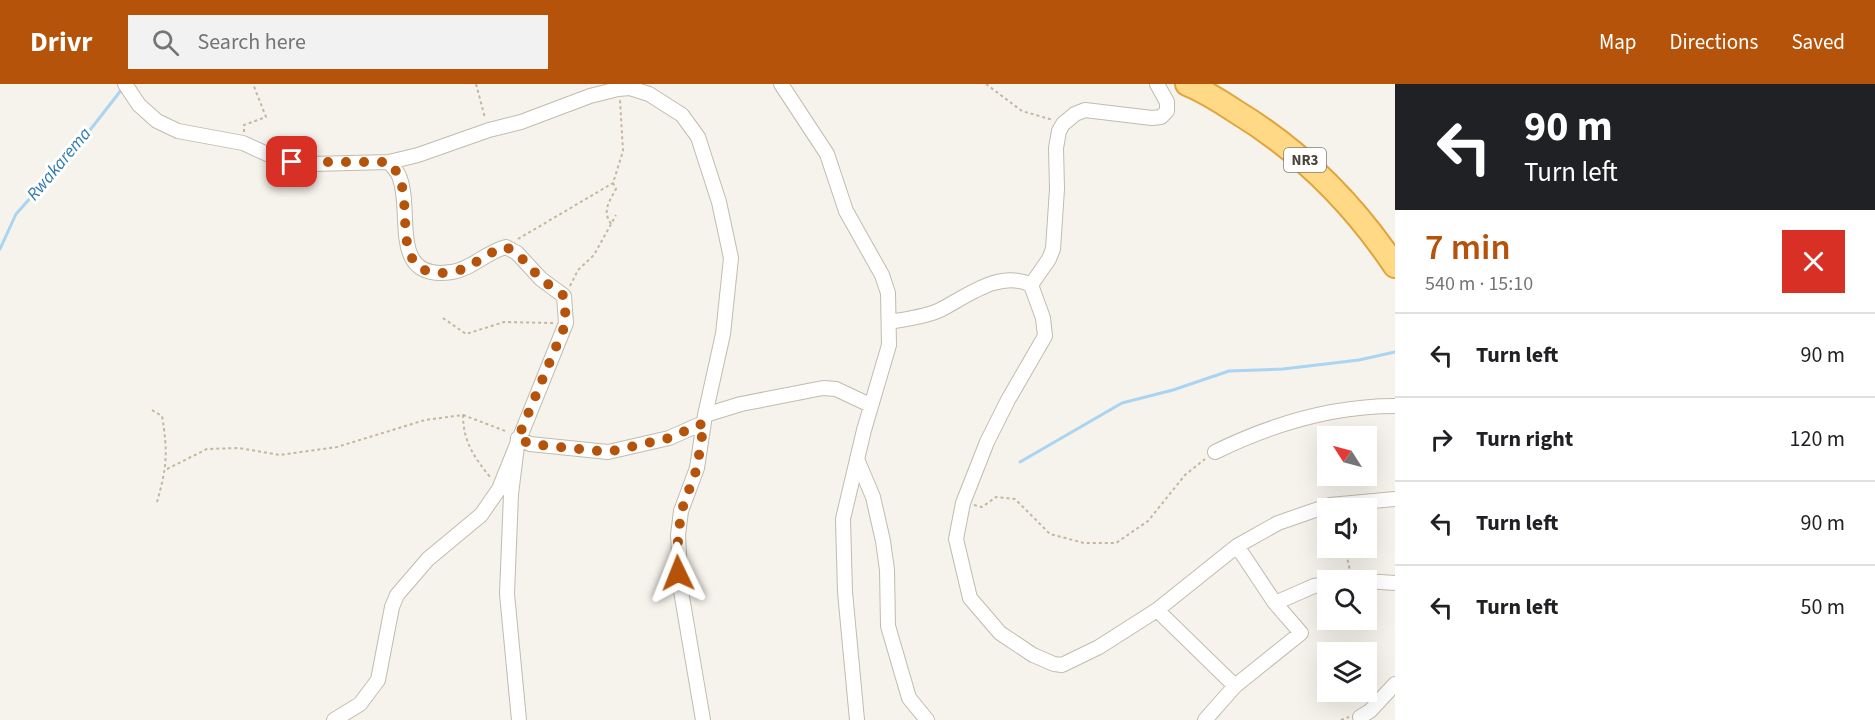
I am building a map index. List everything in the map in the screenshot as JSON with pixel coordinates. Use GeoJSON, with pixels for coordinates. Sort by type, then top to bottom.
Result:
{"type":"FeatureCollection","features":[{"type":"Feature","properties":{"kind":"highway","name":"NR3"},"geometry":{"type":"LineString","coordinates":[[1187,84],[1254,122],[1313,167],[1356,214],[1395,266]]}},
{"type":"Feature","properties":{"kind":"street"},"geometry":{"type":"LineString","coordinates":[[125,84],[139,105],[157,121],[190,134],[243,143],[280,160],[292,162],[389,162],[418,155],[489,130],[521,122],[590,96],[618,89],[630,88],[649,94],[682,115],[698,137],[730,245],[727,311],[704,419],[697,468],[681,512],[677,551],[690,659],[703,720]]}},
{"type":"Feature","properties":{"kind":"street"},"geometry":{"type":"LineString","coordinates":[[781,84],[828,154],[846,211],[882,275],[890,322],[885,363],[870,405],[844,508],[843,543],[857,720]]}},
{"type":"Feature","properties":{"kind":"street"},"geometry":{"type":"LineString","coordinates":[[1030,285],[1049,259],[1053,249],[1057,189],[1056,148],[1063,124],[1075,114],[1085,110],[1161,117],[1167,111],[1167,102],[1157,84]]}},
{"type":"Feature","properties":{"kind":"street"},"geometry":{"type":"LineString","coordinates":[[334,720],[360,704],[378,680],[392,607],[398,595],[428,560],[481,515],[499,489],[566,323],[564,296],[541,279],[517,253],[506,247],[486,254],[467,268],[455,272],[442,273],[420,267],[412,259],[408,247],[399,175],[389,162]]}},
{"type":"Feature","properties":{"kind":"street"},"geometry":{"type":"LineString","coordinates":[[890,322],[939,310],[992,283],[1022,281],[1030,285],[1043,318],[1045,336],[997,423],[963,503],[959,520],[957,551],[970,598],[1000,633],[1032,655],[1054,664],[1062,665],[1099,647],[1156,610],[1237,546],[1278,523],[1330,505],[1395,499]]}},
{"type":"Feature","properties":{"kind":"street"},"geometry":{"type":"LineString","coordinates":[[518,438],[530,444],[608,452],[669,438],[704,419],[741,404],[823,388],[836,389],[870,405]]}},
{"type":"Feature","properties":{"kind":"street"},"geometry":{"type":"LineString","coordinates":[[1215,452],[1246,437],[1311,417],[1347,408],[1395,406]]}},
{"type":"Feature","properties":{"kind":"street"},"geometry":{"type":"LineString","coordinates":[[518,438],[508,542],[507,594],[519,720]]}},
{"type":"Feature","properties":{"kind":"street"},"geometry":{"type":"LineString","coordinates":[[857,459],[873,497],[883,541],[887,570],[888,626],[909,698],[927,720]]}},
{"type":"Feature","properties":{"kind":"street"},"geometry":{"type":"LineString","coordinates":[[1205,720],[1235,686],[1301,633],[1275,603],[1237,546]]}},
{"type":"Feature","properties":{"kind":"street"},"geometry":{"type":"LineString","coordinates":[[1377,582],[1395,583]]}},
{"type":"Feature","properties":{"kind":"street"},"geometry":{"type":"LineString","coordinates":[[1275,603],[1317,586]]}},
{"type":"Feature","properties":{"kind":"street"},"geometry":{"type":"LineString","coordinates":[[1156,610],[1235,686]]}},
{"type":"Feature","properties":{"kind":"street"},"geometry":{"type":"LineString","coordinates":[[1360,717],[1370,711],[1395,684]]}},
{"type":"Feature","properties":{"kind":"path"},"geometry":{"type":"LineString","coordinates":[[243,143],[244,125],[266,117],[253,84]]}},
{"type":"Feature","properties":{"kind":"path"},"geometry":{"type":"LineString","coordinates":[[476,84],[489,130]]}},
{"type":"Feature","properties":{"kind":"path"},"geometry":{"type":"LineString","coordinates":[[986,84],[1022,111],[1063,124]]}},
{"type":"Feature","properties":{"kind":"path"},"geometry":{"type":"LineString","coordinates":[[506,247],[613,183],[623,151],[624,133],[618,89]]}},
{"type":"Feature","properties":{"kind":"path"},"geometry":{"type":"LineString","coordinates":[[612,224],[606,216],[606,207],[616,189],[613,183]]}},
{"type":"Feature","properties":{"kind":"path"},"geometry":{"type":"LineString","coordinates":[[564,296],[578,270],[594,255],[616,215]]}},
{"type":"Feature","properties":{"kind":"path"},"geometry":{"type":"LineString","coordinates":[[443,318],[466,334],[504,322],[566,323]]}},
{"type":"Feature","properties":{"kind":"path"},"geometry":{"type":"LineString","coordinates":[[152,410],[162,416],[167,444],[167,469],[157,502]]}},
{"type":"Feature","properties":{"kind":"path"},"geometry":{"type":"LineString","coordinates":[[464,415],[463,431],[471,452],[499,489]]}},
{"type":"Feature","properties":{"kind":"path"},"geometry":{"type":"LineString","coordinates":[[167,469],[207,449],[239,448],[280,455],[337,447],[425,420],[464,415],[503,428],[518,438]]}},
{"type":"Feature","properties":{"kind":"path"},"geometry":{"type":"LineString","coordinates":[[963,503],[982,507],[996,497],[1015,499],[1050,534],[1084,543],[1116,543],[1148,521],[1185,475],[1215,452]]}},
{"type":"Feature","properties":{"kind":"waterway","name":"Rwakarema"},"geometry":{"type":"LineString","coordinates":[[0,249],[16,214],[83,139],[122,89]]}},
{"type":"Feature","properties":{"kind":"waterway"},"geometry":{"type":"LineString","coordinates":[[1020,462],[1122,403],[1173,390],[1229,371],[1283,369],[1359,360],[1395,352]]}},
{"type":"Feature","properties":{"kind":"route"},"geometry":{"type":"LineString","coordinates":[[292,162],[330,164],[389,162],[399,175],[408,247],[412,259],[420,267],[442,273],[455,272],[467,268],[486,254],[506,247],[514,250],[541,279],[564,296],[567,310],[566,323],[552,351],[518,438],[530,444],[608,452],[669,438],[704,423],[697,468],[681,512],[677,551],[678,573]]}}]}
